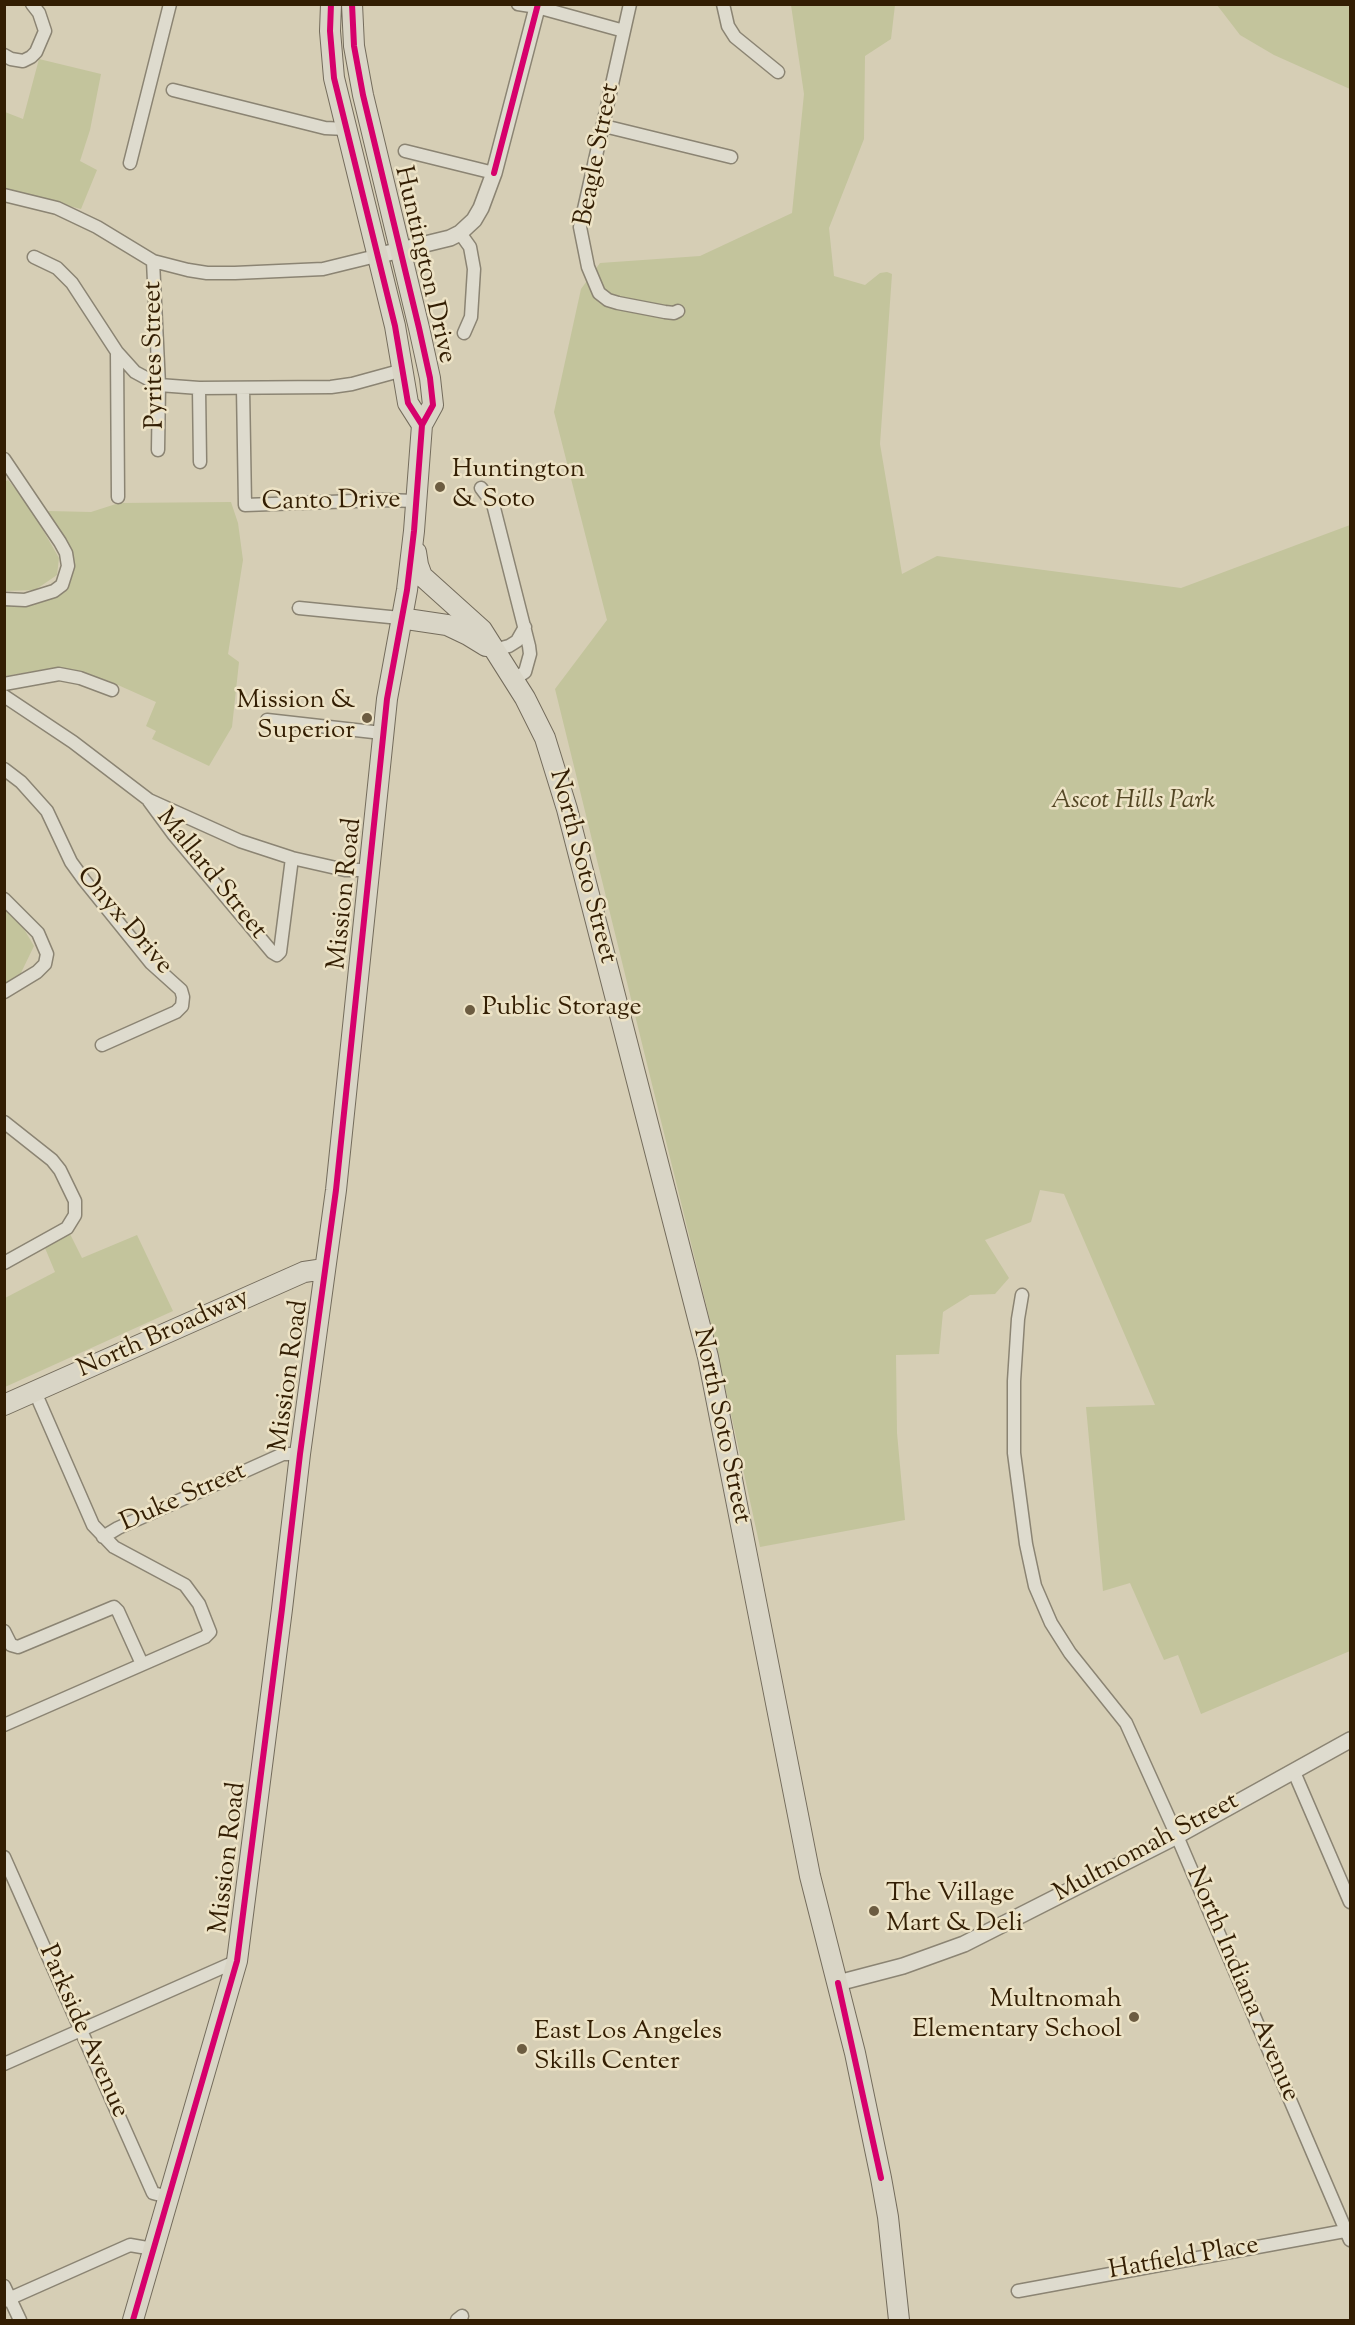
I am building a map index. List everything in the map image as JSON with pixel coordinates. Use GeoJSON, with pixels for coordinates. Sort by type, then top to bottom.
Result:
{"type":"FeatureCollection","features":[{"type":"Feature","properties":{"kind":"main road","name":"Huntington Drive"},"geometry":{"type":"LineString","coordinates":[[331,4],[330,31],[334,78],[395,327],[408,403],[422,425],[433,405],[430,378],[363,95],[354,46],[352,4]]}},
{"type":"Feature","properties":{"kind":"main road","name":"Mission Road"},"geometry":{"type":"LineString","coordinates":[[134,2320],[237,1961],[300,1454],[336,1190],[382,733],[400,618],[407,590],[422,425]]}},
{"type":"Feature","properties":{"kind":"main road"},"geometry":{"type":"LineString","coordinates":[[414,531],[418,565],[422,576],[482,630],[494,650]]}},
{"type":"Feature","properties":{"kind":"main road","name":"North Soto Street"},"geometry":{"type":"LineString","coordinates":[[400,618],[447,625],[494,650],[525,698],[545,738],[567,809],[708,1357],[810,1876],[855,2053],[888,2217],[899,2320]]}},
{"type":"Feature","properties":{"kind":"main road","name":"North Broadway"},"geometry":{"type":"LineString","coordinates":[[4,1405],[304,1272],[324,1269]]}},
{"type":"Feature","properties":{"kind":"street"},"geometry":{"type":"LineString","coordinates":[[4,55],[23,61],[32,57],[36,52],[45,31],[39,13],[32,4]]}},
{"type":"Feature","properties":{"kind":"street"},"geometry":{"type":"LineString","coordinates":[[130,163],[170,4]]}},
{"type":"Feature","properties":{"kind":"street"},"geometry":{"type":"LineString","coordinates":[[518,4],[538,6],[624,31]]}},
{"type":"Feature","properties":{"kind":"street","name":"Beagle Street"},"geometry":{"type":"LineString","coordinates":[[630,4],[580,227],[592,281],[599,293],[608,300],[665,312],[678,311]]}},
{"type":"Feature","properties":{"kind":"street"},"geometry":{"type":"LineString","coordinates":[[723,4],[728,26],[735,37],[778,72]]}},
{"type":"Feature","properties":{"kind":"street"},"geometry":{"type":"LineString","coordinates":[[4,195],[57,208],[97,227],[153,261],[197,272],[236,273],[323,269],[443,240],[460,233],[474,220],[482,208],[494,173],[538,6]]}},
{"type":"Feature","properties":{"kind":"street"},"geometry":{"type":"LineString","coordinates":[[173,90],[325,128],[346,129]]}},
{"type":"Feature","properties":{"kind":"street"},"geometry":{"type":"LineString","coordinates":[[604,126],[731,157]]}},
{"type":"Feature","properties":{"kind":"street"},"geometry":{"type":"LineString","coordinates":[[405,151],[494,173]]}},
{"type":"Feature","properties":{"kind":"street"},"geometry":{"type":"LineString","coordinates":[[460,233],[470,247],[474,269],[471,316],[464,333]]}},
{"type":"Feature","properties":{"kind":"street"},"geometry":{"type":"LineString","coordinates":[[34,257],[57,268],[72,283],[117,351],[135,372],[159,385],[199,388],[331,387],[352,384],[403,370]]}},
{"type":"Feature","properties":{"kind":"street","name":"Pyrites Street"},"geometry":{"type":"LineString","coordinates":[[153,261],[159,385],[158,450]]}},
{"type":"Feature","properties":{"kind":"street"},"geometry":{"type":"LineString","coordinates":[[117,351],[118,497]]}},
{"type":"Feature","properties":{"kind":"street"},"geometry":{"type":"LineString","coordinates":[[199,388],[200,462]]}},
{"type":"Feature","properties":{"kind":"street","name":"Canto Drive"},"geometry":{"type":"LineString","coordinates":[[243,388],[245,505],[416,501]]}},
{"type":"Feature","properties":{"kind":"street"},"geometry":{"type":"LineString","coordinates":[[4,459],[60,542],[66,553],[68,566],[62,585],[54,591],[25,600],[4,599]]}},
{"type":"Feature","properties":{"kind":"street"},"geometry":{"type":"LineString","coordinates":[[481,488],[493,504],[530,654],[525,672],[513,680]]}},
{"type":"Feature","properties":{"kind":"street"},"geometry":{"type":"LineString","coordinates":[[298,608],[400,618]]}},
{"type":"Feature","properties":{"kind":"street"},"geometry":{"type":"LineString","coordinates":[[494,650],[517,641],[525,627]]}},
{"type":"Feature","properties":{"kind":"street"},"geometry":{"type":"LineString","coordinates":[[4,684],[59,674],[80,678],[112,690]]}},
{"type":"Feature","properties":{"kind":"street"},"geometry":{"type":"LineString","coordinates":[[4,696],[73,742],[149,800],[240,841],[292,858],[345,870],[370,870]]}},
{"type":"Feature","properties":{"kind":"street"},"geometry":{"type":"LineString","coordinates":[[267,720],[382,733]]}},
{"type":"Feature","properties":{"kind":"street","name":"Onyx Drive"},"geometry":{"type":"LineString","coordinates":[[4,769],[21,782],[41,803],[56,826],[71,862],[84,880],[151,963],[181,990],[182,1006],[176,1012],[102,1045]]}},
{"type":"Feature","properties":{"kind":"street","name":"Mallard Street"},"geometry":{"type":"LineString","coordinates":[[149,800],[174,835],[272,952],[277,955],[280,952],[292,858]]}},
{"type":"Feature","properties":{"kind":"street"},"geometry":{"type":"LineString","coordinates":[[4,899],[38,933],[47,954],[45,964],[37,972],[4,992]]}},
{"type":"Feature","properties":{"kind":"street"},"geometry":{"type":"LineString","coordinates":[[4,1122],[52,1160],[60,1170],[75,1201],[75,1215],[67,1228],[4,1263]]}},
{"type":"Feature","properties":{"kind":"street","name":"North Indiana Avenue"},"geometry":{"type":"LineString","coordinates":[[1022,1294],[1014,1382],[1014,1453],[1026,1544],[1035,1586],[1051,1623],[1070,1653],[1126,1723],[1349,2233]]}},
{"type":"Feature","properties":{"kind":"street"},"geometry":{"type":"LineString","coordinates":[[4,1725],[210,1632],[193,1592],[185,1585],[114,1547],[102,1537],[87,1514],[35,1392]]}},
{"type":"Feature","properties":{"kind":"street","name":"Duke Street"},"geometry":{"type":"LineString","coordinates":[[102,1537],[283,1454],[300,1454]]}},
{"type":"Feature","properties":{"kind":"street"},"geometry":{"type":"LineString","coordinates":[[4,1631],[14,1647],[22,1646],[114,1607],[118,1611],[142,1664]]}},
{"type":"Feature","properties":{"kind":"street","name":"Multnomah Street"},"geometry":{"type":"LineString","coordinates":[[838,1983],[905,1966],[964,1944],[1177,1836],[1350,1740]]}},
{"type":"Feature","properties":{"kind":"street"},"geometry":{"type":"LineString","coordinates":[[1294,1772],[1350,1902]]}},
{"type":"Feature","properties":{"kind":"street","name":"Parkside Avenue"},"geometry":{"type":"LineString","coordinates":[[4,1857],[153,2193],[168,2197]]}},
{"type":"Feature","properties":{"kind":"street"},"geometry":{"type":"LineString","coordinates":[[4,2064],[237,1961]]}},
{"type":"Feature","properties":{"kind":"street","name":"Hatfield Place"},"geometry":{"type":"LineString","coordinates":[[1018,2291],[1349,2233]]}},
{"type":"Feature","properties":{"kind":"street"},"geometry":{"type":"LineString","coordinates":[[7,2300],[130,2245],[153,2249]]}},
{"type":"Feature","properties":{"kind":"street"},"geometry":{"type":"LineString","coordinates":[[4,2286],[7,2300],[20,2320]]}},
{"type":"Feature","properties":{"kind":"green space","name":"Ascot Hills Park"},"geometry":{"type":"Polygon","coordinates":[[[791,5],[895,5],[891,39],[865,56],[864,139],[829,228],[834,276],[865,285],[880,273],[892,274],[880,444],[902,574],[937,556],[1181,588],[1350,525],[1350,1651],[1201,1714],[1178,1655],[1164,1660],[1130,1583],[1103,1591],[1086,1407],[1155,1405],[1064,1194],[1040,1190],[1031,1222],[985,1240],[1009,1278],[995,1294],[970,1295],[943,1312],[939,1354],[896,1355],[897,1433],[905,1520],[760,1547],[716,1345],[555,689],[607,620],[554,412],[581,289],[600,263],[700,256],[792,213],[804,94],[791,5]]]}},
{"type":"Feature","properties":{"kind":"green space"},"geometry":{"type":"Polygon","coordinates":[[[1217,5],[1350,5],[1350,89],[1274,55],[1240,35],[1217,5]]]}},
{"type":"Feature","properties":{"kind":"green space"},"geometry":{"type":"Polygon","coordinates":[[[39,59],[101,74],[90,130],[80,161],[97,170],[81,209],[5,190],[5,112],[23,119],[39,59]]]}},
{"type":"Feature","properties":{"kind":"green space"},"geometry":{"type":"Polygon","coordinates":[[[8,480],[28,504],[59,558],[57,575],[35,590],[5,591],[4,482],[8,480]]]}},
{"type":"Feature","properties":{"kind":"green space"},"geometry":{"type":"Polygon","coordinates":[[[231,502],[238,523],[243,560],[228,654],[239,662],[232,727],[209,766],[152,739],[156,731],[146,726],[156,702],[109,681],[59,667],[5,676],[5,604],[33,604],[65,590],[75,563],[48,511],[91,512],[119,503],[231,502]]]}},
{"type":"Feature","properties":{"kind":"green space"},"geometry":{"type":"Polygon","coordinates":[[[4,905],[15,914],[34,946],[19,977],[4,985],[4,905]]]}},
{"type":"Feature","properties":{"kind":"green space"},"geometry":{"type":"Polygon","coordinates":[[[69,1232],[82,1258],[137,1235],[173,1311],[5,1387],[5,1298],[55,1272],[45,1248],[69,1232]]]}},
{"type":"Feature","properties":{"kind":"cycle path"},"geometry":{"type":"LineString","coordinates":[[331,4],[330,31],[334,78],[395,326],[408,403],[422,425]]}},
{"type":"Feature","properties":{"kind":"cycle path"},"geometry":{"type":"LineString","coordinates":[[133,2320],[237,1961],[300,1454],[336,1190],[387,699],[407,590],[422,425],[433,405],[430,378],[419,328],[363,95],[354,46],[352,4]]}},
{"type":"Feature","properties":{"kind":"cycle path"},"geometry":{"type":"LineString","coordinates":[[494,173],[538,4]]}},
{"type":"Feature","properties":{"kind":"cycle path"},"geometry":{"type":"LineString","coordinates":[[838,1983],[881,2178]]}},
{"type":"Feature","properties":{"kind":"place","name":"Huntington & Soto"},"geometry":{"type":"Point","coordinates":[440,487]}},
{"type":"Feature","properties":{"kind":"place","name":"Mission & Superior"},"geometry":{"type":"Point","coordinates":[367,718]}},
{"type":"Feature","properties":{"kind":"place","name":"Public Storage"},"geometry":{"type":"Point","coordinates":[470,1010]}},
{"type":"Feature","properties":{"kind":"place","name":"The Village Mart & Deli"},"geometry":{"type":"Point","coordinates":[874,1911]}},
{"type":"Feature","properties":{"kind":"place","name":"Multnomah Elementary School"},"geometry":{"type":"Point","coordinates":[1134,2017]}},
{"type":"Feature","properties":{"kind":"place","name":"East Los Angeles Skills Center"},"geometry":{"type":"Point","coordinates":[522,2049]}}]}
